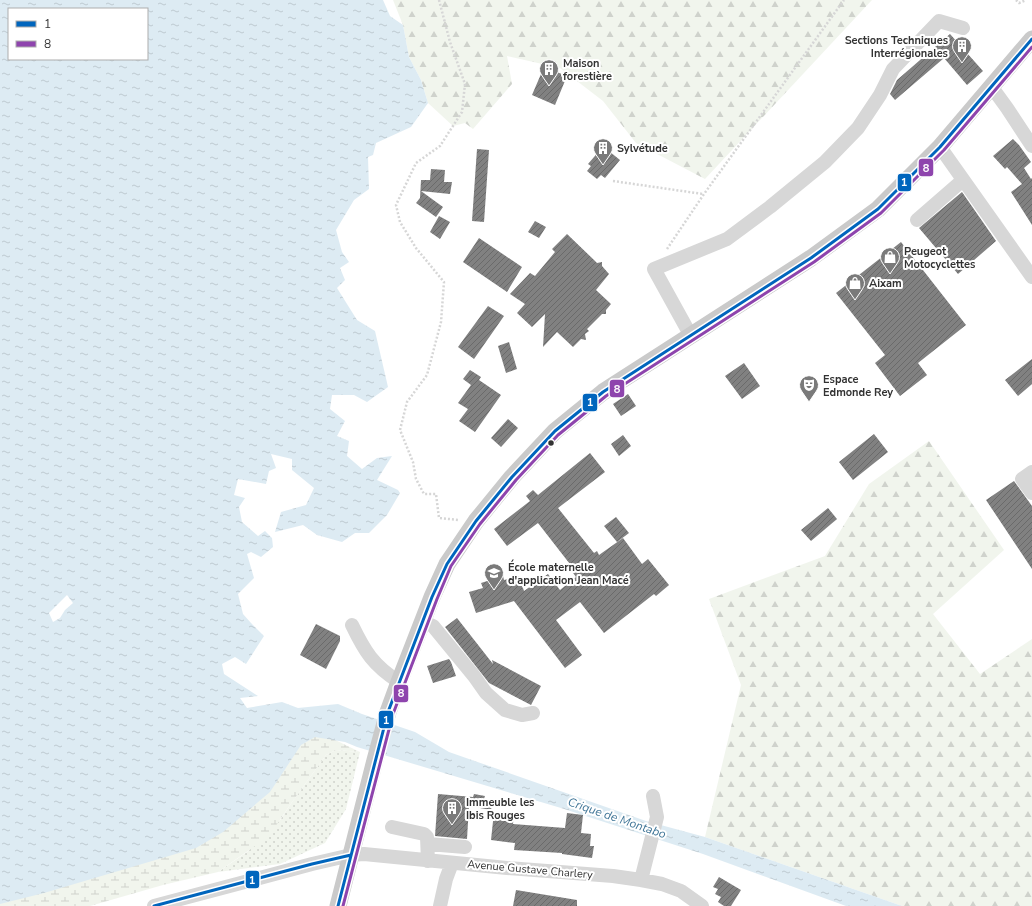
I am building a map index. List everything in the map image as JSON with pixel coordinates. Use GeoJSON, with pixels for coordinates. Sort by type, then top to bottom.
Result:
{"type":"FeatureCollection","features":[{"type":"Feature","properties":{"kind":"main road"},"geometry":{"type":"LineString","coordinates":[[338,906],[388,712],[422,621],[447,564],[476,521],[512,477],[555,431],[603,392],[811,258],[878,209],[940,148],[1032,39]]}},
{"type":"Feature","properties":{"kind":"street"},"geometry":{"type":"LineString","coordinates":[[691,336],[654,269],[727,239],[770,207],[825,162],[858,128],[880,95],[893,69],[939,21],[963,28]]}},
{"type":"Feature","properties":{"kind":"street"},"geometry":{"type":"LineString","coordinates":[[991,86],[1032,145]]}},
{"type":"Feature","properties":{"kind":"street"},"geometry":{"type":"LineString","coordinates":[[940,148],[1032,277]]}},
{"type":"Feature","properties":{"kind":"street"},"geometry":{"type":"LineString","coordinates":[[917,220],[963,180]]}},
{"type":"Feature","properties":{"kind":"street"},"geometry":{"type":"LineString","coordinates":[[1027,476],[1032,493]]}},
{"type":"Feature","properties":{"kind":"street"},"geometry":{"type":"LineString","coordinates":[[422,621],[433,626],[486,693],[506,710],[522,715],[532,712]]}},
{"type":"Feature","properties":{"kind":"street"},"geometry":{"type":"LineString","coordinates":[[352,625],[371,659],[399,682]]}},
{"type":"Feature","properties":{"kind":"street"},"geometry":{"type":"LineString","coordinates":[[641,880],[657,817],[653,796]]}},
{"type":"Feature","properties":{"kind":"street"},"geometry":{"type":"LineString","coordinates":[[392,827],[424,834],[427,837],[428,861]]}},
{"type":"Feature","properties":{"kind":"street"},"geometry":{"type":"LineString","coordinates":[[428,844],[465,847]]}},
{"type":"Feature","properties":{"kind":"street","name":"Avenue Gustave Charlery"},"geometry":{"type":"LineString","coordinates":[[154,906],[312,864],[351,855],[364,854],[428,861],[613,876],[641,880],[662,884],[681,891],[702,906]]}},
{"type":"Feature","properties":{"kind":"street"},"geometry":{"type":"LineString","coordinates":[[440,906],[446,879],[452,863]]}},
{"type":"Feature","properties":{"kind":"path"},"geometry":{"type":"LineString","coordinates":[[439,0],[450,42],[465,84],[462,112],[440,146],[416,163],[396,205],[400,222],[416,248],[444,282],[441,322],[428,375],[407,402],[400,430],[413,462],[416,479],[424,494],[436,494],[439,518],[476,521]]}},
{"type":"Feature","properties":{"kind":"path"},"geometry":{"type":"LineString","coordinates":[[666,250],[704,194],[844,0]]}},
{"type":"Feature","properties":{"kind":"path"},"geometry":{"type":"LineString","coordinates":[[1016,0],[1019,3],[1026,0]]}},
{"type":"Feature","properties":{"kind":"path"},"geometry":{"type":"LineString","coordinates":[[612,181],[704,194]]}},
{"type":"Feature","properties":{"kind":"green space"},"geometry":{"type":"Polygon","coordinates":[[[393,0],[872,0],[705,179],[636,143],[603,101],[560,68],[507,56],[512,84],[473,129],[465,123],[453,126],[428,103],[421,80],[409,57],[403,25],[393,0]]]}},
{"type":"Feature","properties":{"kind":"green space"},"geometry":{"type":"Polygon","coordinates":[[[929,441],[1004,550],[933,614],[980,674],[1032,639],[1032,906],[902,906],[705,837],[741,685],[709,599],[825,556],[869,484],[929,441]]]}},
{"type":"Feature","properties":{"kind":"green space"},"geometry":{"type":"Polygon","coordinates":[[[215,727],[323,734],[360,752],[336,750],[326,755],[269,836],[218,872],[163,885],[90,906],[0,906],[0,793],[215,727]]]}},
{"type":"Feature","properties":{"kind":"green space"},"geometry":{"type":"Polygon","coordinates":[[[336,750],[360,752],[346,809],[325,843],[280,864],[218,872],[247,852],[281,819],[326,755],[336,750]]]}},
{"type":"Feature","properties":{"kind":"water","name":"Crique de Montabo"},"geometry":{"type":"Polygon","coordinates":[[[0,0],[383,0],[390,16],[403,25],[409,57],[421,80],[428,103],[411,127],[376,143],[373,155],[368,157],[369,189],[354,200],[336,230],[342,252],[349,262],[340,268],[345,280],[337,288],[357,320],[375,331],[388,387],[367,402],[354,395],[332,395],[330,409],[345,421],[337,436],[349,441],[347,456],[362,469],[377,458],[392,456],[377,480],[398,490],[400,493],[387,515],[369,533],[355,533],[342,542],[317,535],[303,525],[275,532],[281,512],[306,505],[314,488],[292,470],[292,459],[271,454],[276,468],[269,471],[266,484],[238,479],[234,495],[245,498],[239,507],[242,522],[258,536],[265,531],[272,538],[273,547],[261,557],[251,552],[247,554],[254,578],[238,594],[243,614],[264,636],[246,664],[235,657],[222,664],[224,674],[258,696],[240,698],[247,708],[282,702],[298,708],[338,704],[415,732],[449,752],[646,821],[705,837],[902,906],[846,906],[703,854],[561,808],[357,747],[345,742],[315,737],[301,745],[270,792],[223,832],[196,848],[44,893],[0,904],[0,0]],[[67,595],[49,613],[53,622],[60,618],[65,610],[73,603],[67,595]]]}},
{"type":"Feature","properties":{"kind":"building","name":"Sections Techniques Interrégionales"},"geometry":{"type":"Polygon","coordinates":[[[950,34],[983,71],[967,85],[944,58],[895,100],[890,94],[897,80],[950,34]]]}},
{"type":"Feature","properties":{"kind":"building","name":"Maison forestière"},"geometry":{"type":"Polygon","coordinates":[[[544,67],[567,76],[555,105],[532,95],[544,67]]]}},
{"type":"Feature","properties":{"kind":"building"},"geometry":{"type":"Polygon","coordinates":[[[1013,139],[1031,162],[1024,168],[1031,179],[1032,178],[1032,225],[1011,192],[1022,184],[1007,167],[1005,169],[993,156],[1013,139]]]}},
{"type":"Feature","properties":{"kind":"building"},"geometry":{"type":"Polygon","coordinates":[[[477,149],[489,150],[484,222],[472,221],[477,149]]]}},
{"type":"Feature","properties":{"kind":"building","name":"Sylvétude"},"geometry":{"type":"Polygon","coordinates":[[[600,150],[607,156],[610,152],[620,160],[605,178],[601,175],[597,179],[587,171],[591,166],[588,164],[600,150]]]}},
{"type":"Feature","properties":{"kind":"building"},"geometry":{"type":"Polygon","coordinates":[[[431,169],[445,170],[444,182],[452,182],[450,194],[421,191],[443,207],[436,217],[416,203],[420,198],[421,180],[430,180],[431,169]]]}},
{"type":"Feature","properties":{"kind":"building"},"geometry":{"type":"Polygon","coordinates":[[[962,192],[996,241],[958,274],[919,228],[962,192]]]}},
{"type":"Feature","properties":{"kind":"building"},"geometry":{"type":"Polygon","coordinates":[[[439,216],[450,222],[440,239],[430,232],[439,216]]]}},
{"type":"Feature","properties":{"kind":"building"},"geometry":{"type":"Polygon","coordinates":[[[535,221],[546,227],[539,238],[528,232],[535,221]]]}},
{"type":"Feature","properties":{"kind":"building"},"geometry":{"type":"Polygon","coordinates":[[[567,234],[597,263],[602,262],[602,266],[609,274],[596,290],[611,304],[606,310],[606,314],[602,314],[587,329],[589,331],[585,334],[586,340],[581,339],[573,347],[557,332],[543,347],[545,314],[532,327],[517,313],[525,304],[510,294],[530,273],[535,276],[555,252],[552,249],[567,234]]]}},
{"type":"Feature","properties":{"kind":"building"},"geometry":{"type":"Polygon","coordinates":[[[479,238],[522,267],[507,292],[463,262],[479,238]]]}},
{"type":"Feature","properties":{"kind":"building"},"geometry":{"type":"Polygon","coordinates":[[[901,242],[966,325],[918,363],[927,375],[900,396],[875,363],[885,355],[836,293],[901,242]]]}},
{"type":"Feature","properties":{"kind":"building"},"geometry":{"type":"Polygon","coordinates":[[[488,306],[504,316],[474,359],[458,347],[488,306]]]}},
{"type":"Feature","properties":{"kind":"building"},"geometry":{"type":"Polygon","coordinates":[[[509,342],[517,369],[506,373],[498,346],[509,342]]]}},
{"type":"Feature","properties":{"kind":"building"},"geometry":{"type":"Polygon","coordinates":[[[1032,359],[1032,384],[1018,396],[1005,380],[1032,359]]]}},
{"type":"Feature","properties":{"kind":"building"},"geometry":{"type":"Polygon","coordinates":[[[744,363],[760,386],[742,399],[725,376],[744,363]]]}},
{"type":"Feature","properties":{"kind":"building"},"geometry":{"type":"Polygon","coordinates":[[[470,370],[481,377],[479,380],[501,395],[475,432],[459,421],[468,409],[458,403],[471,385],[463,379],[470,370]]]}},
{"type":"Feature","properties":{"kind":"building"},"geometry":{"type":"Polygon","coordinates":[[[628,394],[636,406],[621,416],[613,404],[628,394]]]}},
{"type":"Feature","properties":{"kind":"building"},"geometry":{"type":"Polygon","coordinates":[[[508,419],[518,428],[501,447],[491,438],[508,419]]]}},
{"type":"Feature","properties":{"kind":"building"},"geometry":{"type":"Polygon","coordinates":[[[874,434],[888,452],[853,480],[839,462],[874,434]]]}},
{"type":"Feature","properties":{"kind":"building"},"geometry":{"type":"Polygon","coordinates":[[[623,435],[631,446],[619,456],[611,444],[623,435]]]}},
{"type":"Feature","properties":{"kind":"building"},"geometry":{"type":"Polygon","coordinates":[[[590,453],[605,472],[558,508],[594,553],[597,551],[599,555],[623,538],[642,564],[648,559],[669,585],[656,596],[654,594],[604,633],[580,602],[556,620],[582,655],[565,668],[514,601],[476,613],[469,592],[483,588],[481,583],[503,576],[504,580],[519,576],[524,591],[548,574],[560,590],[576,577],[571,570],[573,568],[538,523],[507,546],[494,529],[530,501],[526,496],[533,490],[538,495],[590,453]]]}},
{"type":"Feature","properties":{"kind":"building"},"geometry":{"type":"Polygon","coordinates":[[[1014,481],[1032,506],[1032,569],[986,500],[1014,481]]]}},
{"type":"Feature","properties":{"kind":"building"},"geometry":{"type":"Polygon","coordinates":[[[828,508],[837,519],[811,541],[801,530],[828,508]]]}},
{"type":"Feature","properties":{"kind":"building"},"geometry":{"type":"Polygon","coordinates":[[[616,517],[629,533],[617,542],[604,526],[616,517]]]}},
{"type":"Feature","properties":{"kind":"building"},"geometry":{"type":"Polygon","coordinates":[[[457,618],[493,664],[492,660],[541,686],[531,705],[489,683],[445,627],[457,618]]]}},
{"type":"Feature","properties":{"kind":"building"},"geometry":{"type":"Polygon","coordinates":[[[316,624],[340,636],[340,641],[326,669],[300,655],[316,624]]]}},
{"type":"Feature","properties":{"kind":"building"},"geometry":{"type":"Polygon","coordinates":[[[449,659],[456,676],[433,683],[427,666],[449,659]]]}},
{"type":"Feature","properties":{"kind":"building","name":"Immeuble les Ibis Rouges"},"geometry":{"type":"Polygon","coordinates":[[[438,794],[473,797],[474,794],[485,796],[484,799],[493,800],[491,810],[469,806],[467,839],[435,836],[438,794]]]}},
{"type":"Feature","properties":{"kind":"building"},"geometry":{"type":"Polygon","coordinates":[[[494,812],[514,814],[513,824],[565,828],[567,813],[583,815],[581,833],[591,834],[590,846],[594,846],[592,858],[562,853],[514,850],[515,843],[491,840],[494,812]]]}},
{"type":"Feature","properties":{"kind":"building"},"geometry":{"type":"Polygon","coordinates":[[[719,877],[741,890],[731,906],[724,906],[718,902],[721,897],[715,894],[718,889],[713,887],[719,877]]]}},
{"type":"Feature","properties":{"kind":"building"},"geometry":{"type":"Polygon","coordinates":[[[516,890],[577,900],[577,906],[513,906],[516,890]]]}},
{"type":"Feature","properties":{"kind":"transit line","name":"1"},"geometry":{"type":"LineString","coordinates":[[338,906],[388,712],[432,597],[447,564],[476,521],[512,477],[555,431],[603,392],[811,258],[878,209],[940,147],[1032,39]]}},
{"type":"Feature","properties":{"kind":"transit line","name":"8"},"geometry":{"type":"LineString","coordinates":[[343,906],[393,714],[451,566],[480,524],[516,480],[558,435],[606,396],[814,262],[881,213],[944,150],[1032,47]]}},
{"type":"Feature","properties":{"kind":"transit line","name":"1"},"geometry":{"type":"LineString","coordinates":[[154,906],[351,855]]}},
{"type":"Feature","properties":{"kind":"place","name":"Sections Techniques Interrégionales"},"geometry":{"type":"Point","coordinates":[962,63]}},
{"type":"Feature","properties":{"kind":"place","name":"Maison forestière"},"geometry":{"type":"Point","coordinates":[549,86]}},
{"type":"Feature","properties":{"kind":"place","name":"Sylvétude"},"geometry":{"type":"Point","coordinates":[603,165]}},
{"type":"Feature","properties":{"kind":"place","name":"Peugeot Motocyclettes"},"geometry":{"type":"Point","coordinates":[890,274]}},
{"type":"Feature","properties":{"kind":"place","name":"Aixam"},"geometry":{"type":"Point","coordinates":[855,300]}},
{"type":"Feature","properties":{"kind":"place","name":"Espace Edmonde Rey"},"geometry":{"type":"Point","coordinates":[809,402]}},
{"type":"Feature","properties":{"kind":"place","name":"École maternelle d'application Jean Macé"},"geometry":{"type":"Point","coordinates":[494,590]}},
{"type":"Feature","properties":{"kind":"place","name":"Immeuble les Ibis Rouges"},"geometry":{"type":"Point","coordinates":[452,825]}}]}
